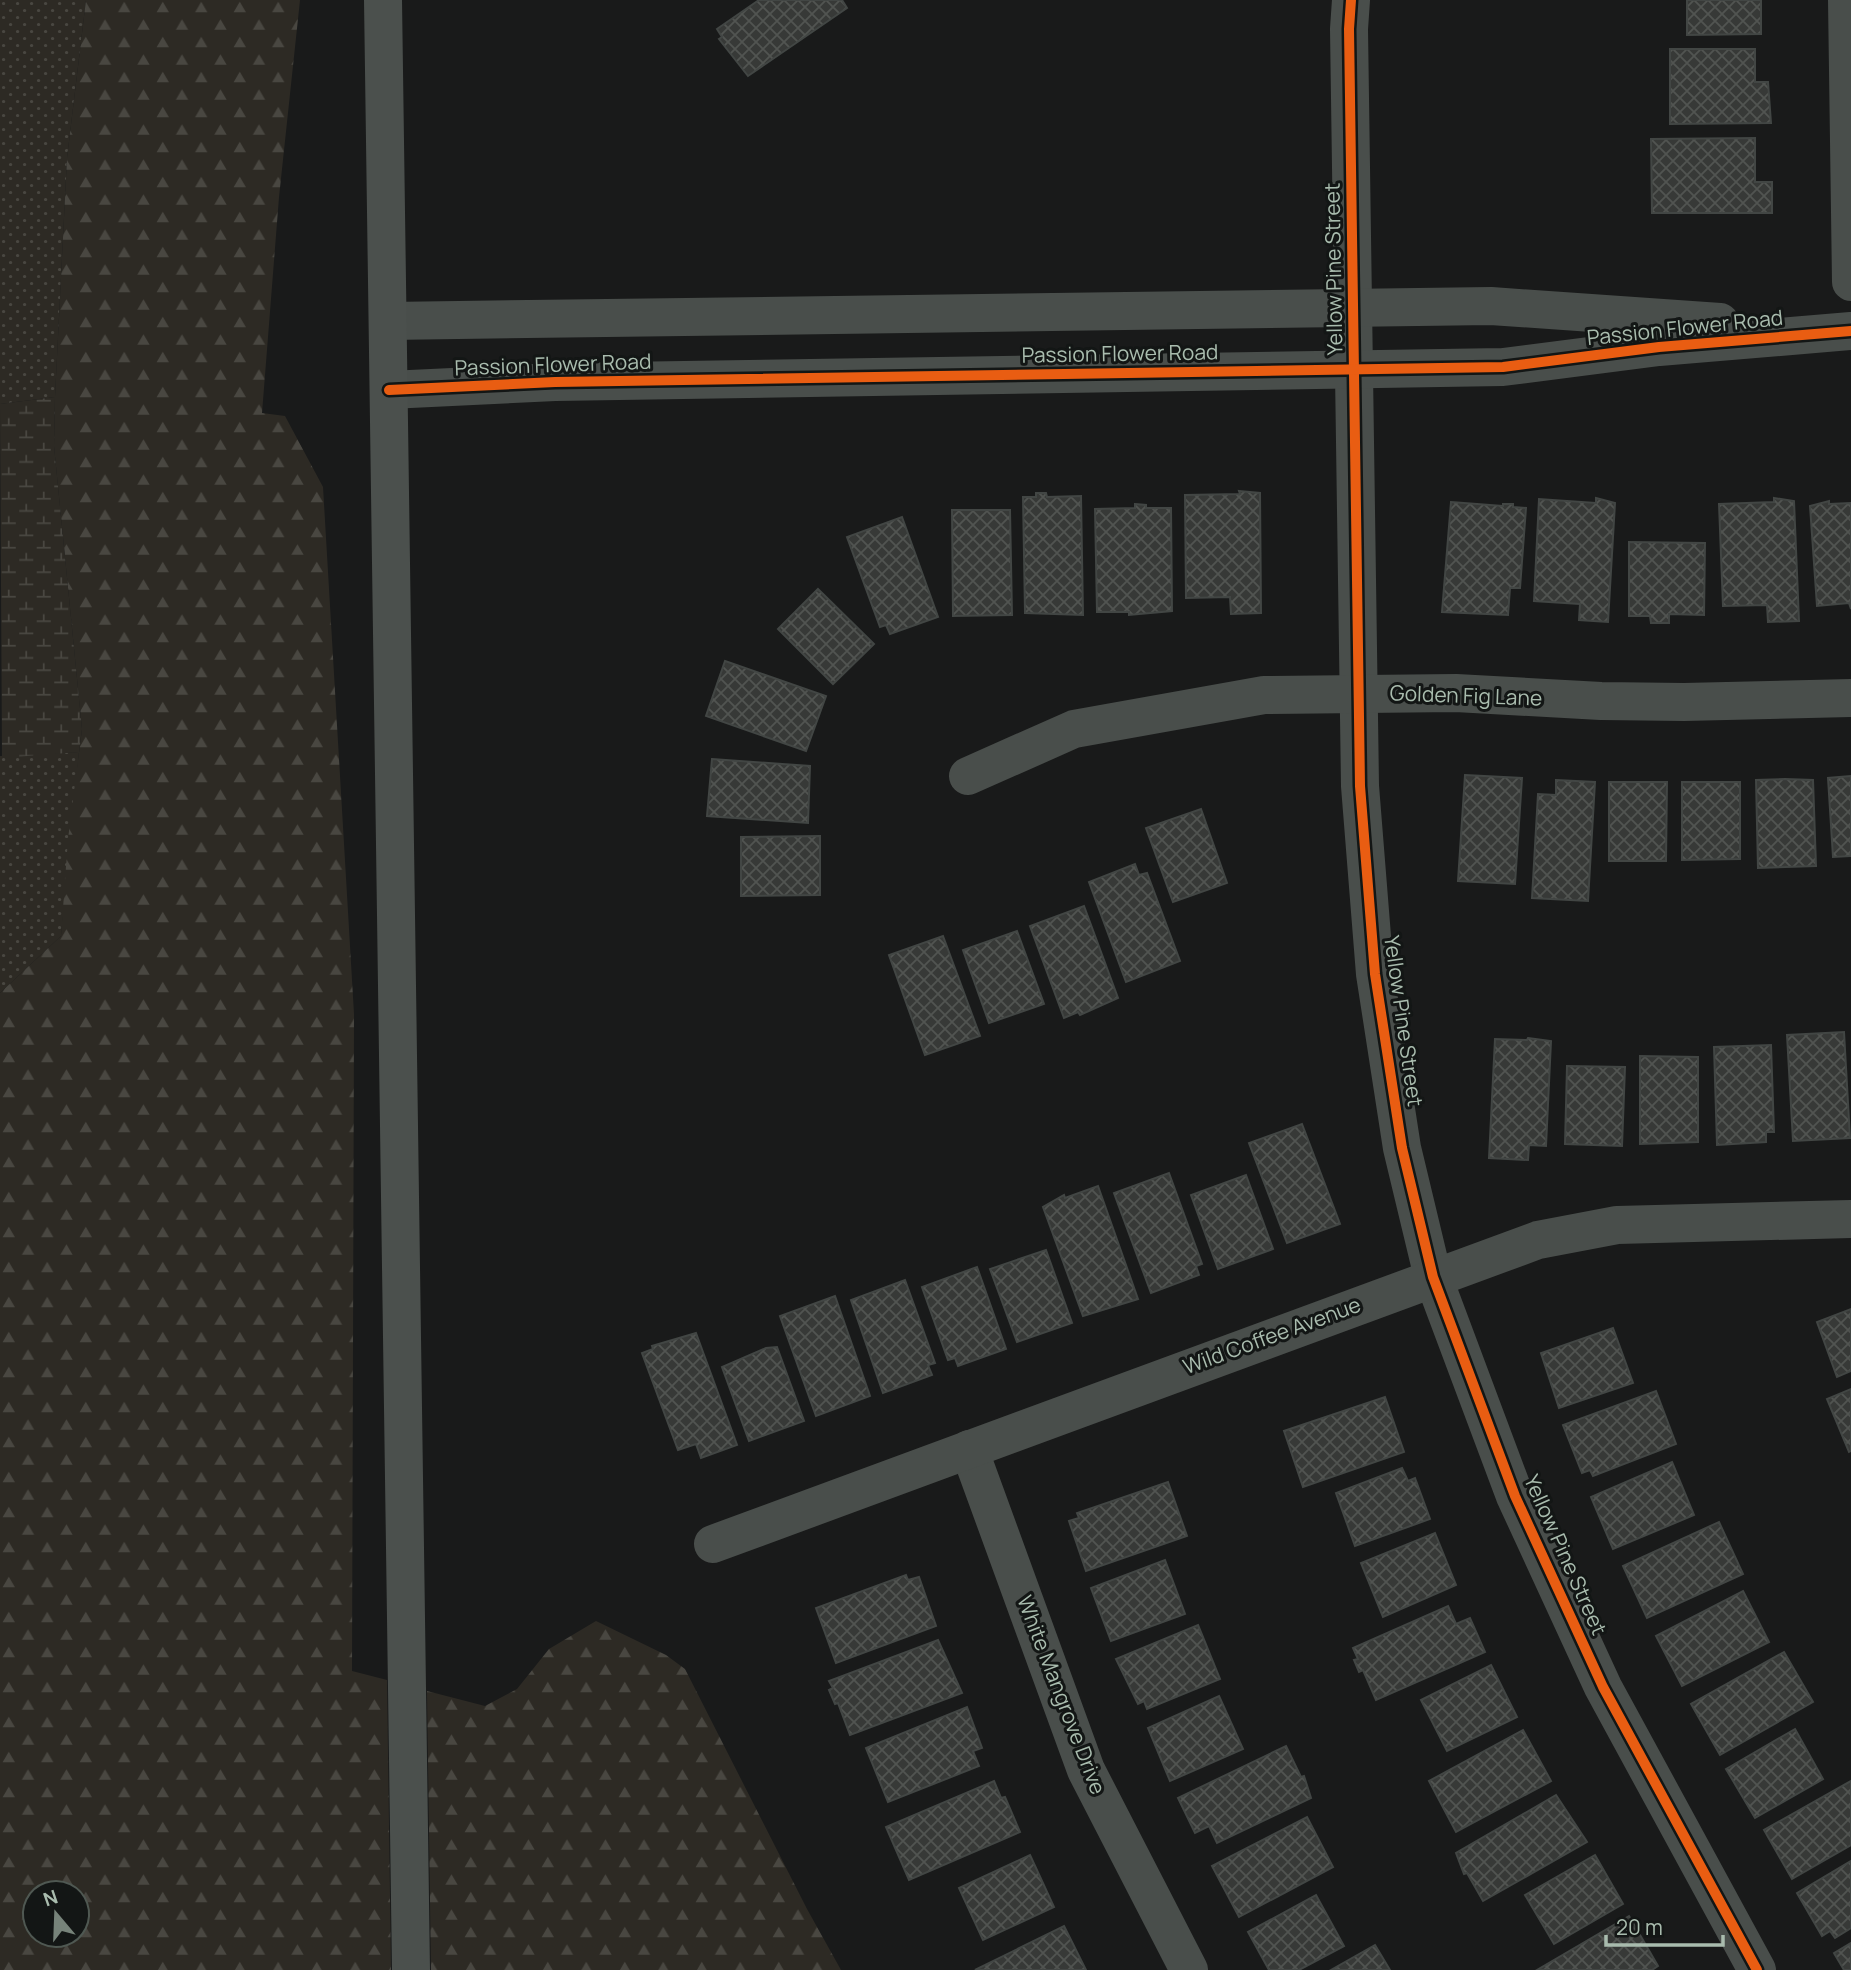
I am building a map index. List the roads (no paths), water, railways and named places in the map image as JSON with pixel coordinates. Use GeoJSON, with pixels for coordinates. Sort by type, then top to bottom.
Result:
{"type":"FeatureCollection","features":[{"type":"Feature","properties":{"kind":"main road"},"geometry":{"type":"LineString","coordinates":[[383,0],[411,1970]]}},
{"type":"Feature","properties":{"kind":"street","name":"Yellow Pine Street"},"geometry":{"type":"LineString","coordinates":[[1351,0],[1349,29],[1353,306],[1364,860],[1375,974],[1402,1148],[1433,1277],[1515,1496],[1603,1687],[1757,1970]]}},
{"type":"Feature","properties":{"kind":"street"},"geometry":{"type":"LineString","coordinates":[[1847,0],[1851,282]]}},
{"type":"Feature","properties":{"kind":"street","name":"Passion Flower Road"},"geometry":{"type":"LineString","coordinates":[[388,321],[1353,306],[1528,306],[1670,320],[1851,331]]}},
{"type":"Feature","properties":{"kind":"street","name":"Passion Flower Road"},"geometry":{"type":"LineString","coordinates":[[388,390],[555,382],[1503,367],[1659,347],[1851,331]]}},
{"type":"Feature","properties":{"kind":"street","name":"Golden Fig Lane"},"geometry":{"type":"LineString","coordinates":[[968,776],[1042,741],[1104,721],[1264,695],[1456,693],[1601,701],[1684,702],[1851,698]]}},
{"type":"Feature","properties":{"kind":"street","name":"Wild Coffee Avenue"},"geometry":{"type":"LineString","coordinates":[[713,1544],[1538,1240],[1617,1226],[1851,1219]]}},
{"type":"Feature","properties":{"kind":"street","name":"White Mangrove Drive"},"geometry":{"type":"LineString","coordinates":[[969,1449],[1086,1770],[1189,1970]]}}]}
